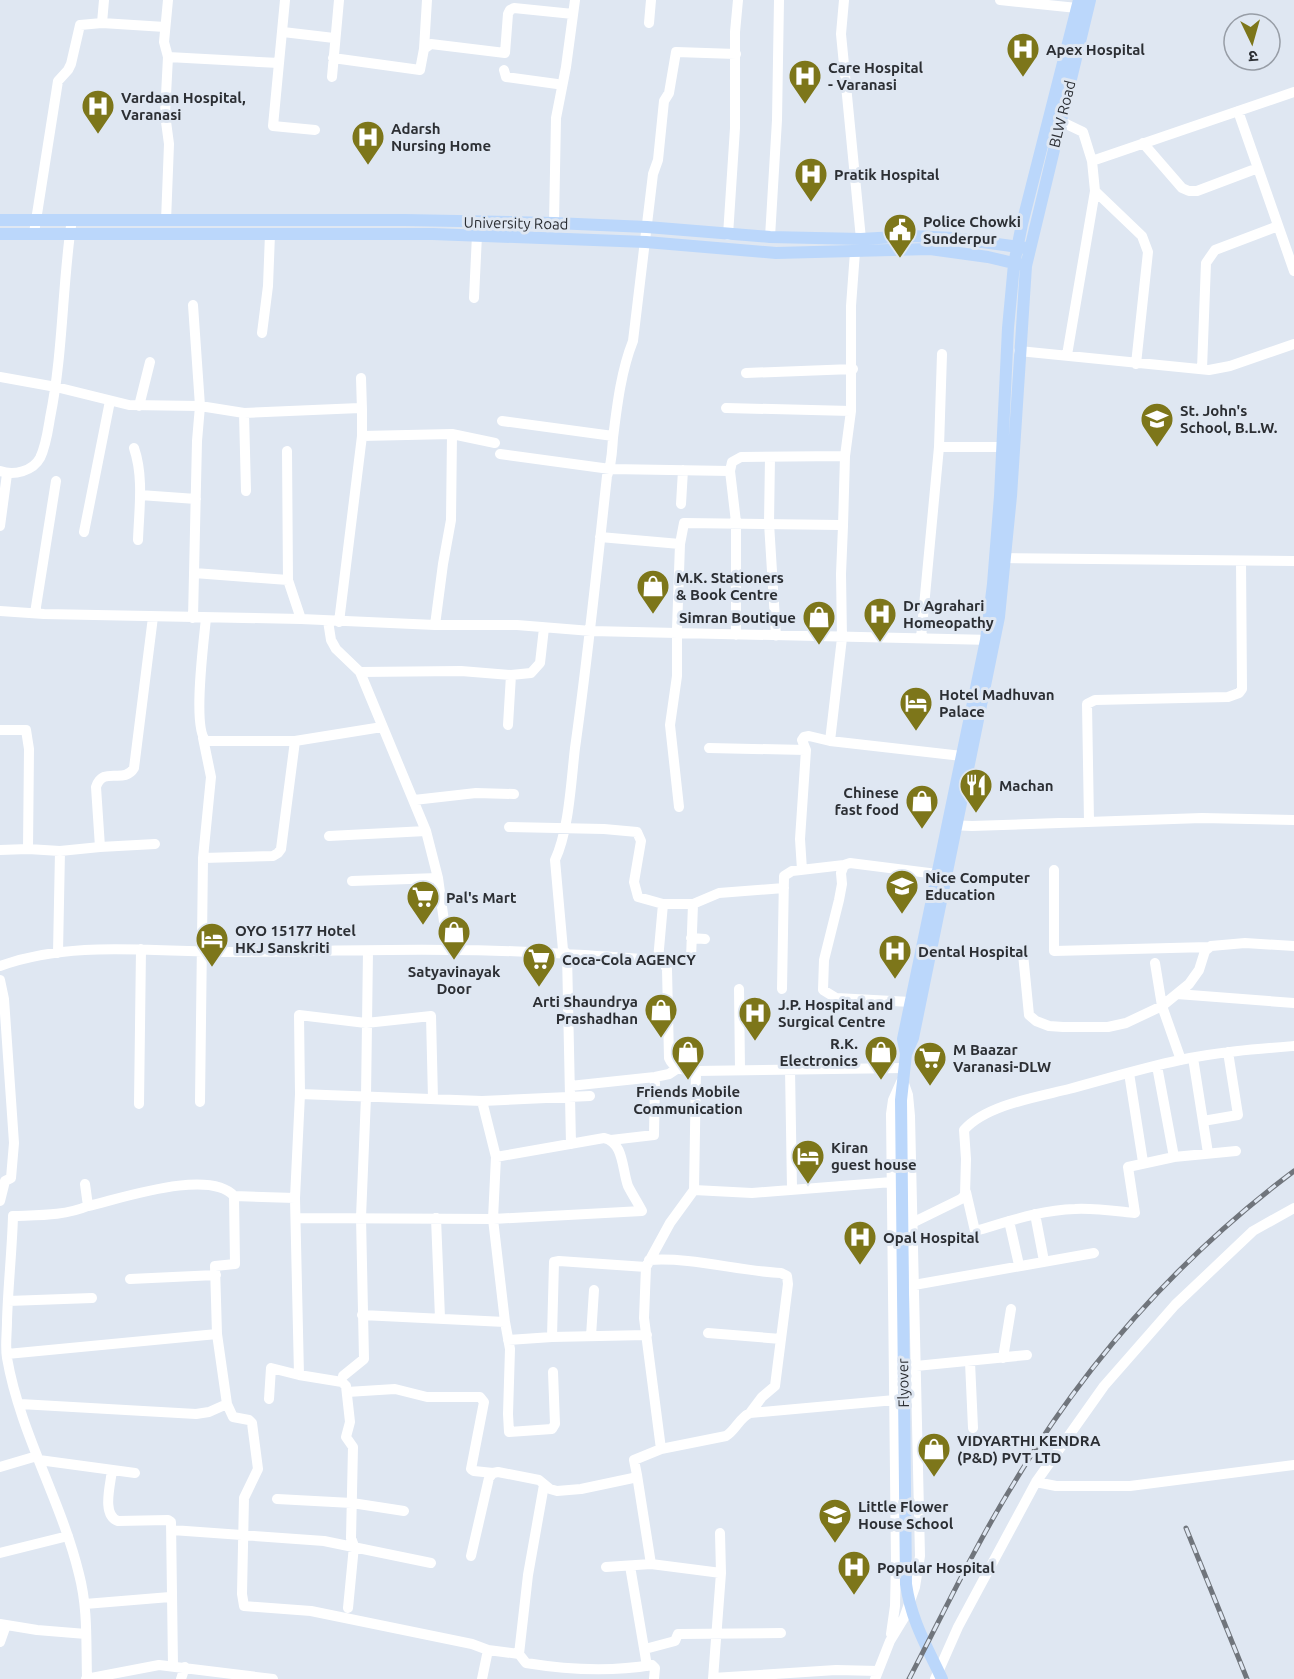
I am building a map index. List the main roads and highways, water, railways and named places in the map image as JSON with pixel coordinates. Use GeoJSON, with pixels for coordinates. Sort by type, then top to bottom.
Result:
{"type":"FeatureCollection","features":[{"type":"Feature","properties":{"kind":"main road","name":"BLW Road"},"geometry":{"type":"LineString","coordinates":[[1024,247],[1034,229],[1090,0]]}},
{"type":"Feature","properties":{"kind":"main road"},"geometry":{"type":"LineString","coordinates":[[1000,558],[1009,318],[1024,247],[1022,224],[1078,4]]}},
{"type":"Feature","properties":{"kind":"main road","name":"University Road"},"geometry":{"type":"LineString","coordinates":[[0,220],[405,220],[554,223],[647,227],[770,237],[861,239],[913,236],[1024,247]]}},
{"type":"Feature","properties":{"kind":"main road"},"geometry":{"type":"LineString","coordinates":[[508,223],[508,236]]}},
{"type":"Feature","properties":{"kind":"main road"},"geometry":{"type":"LineString","coordinates":[[0,234],[34,232],[477,235],[646,242],[776,254],[930,249],[988,257],[1020,265]]}},
{"type":"Feature","properties":{"kind":"main road"},"geometry":{"type":"LineString","coordinates":[[988,257],[992,244]]}},
{"type":"Feature","properties":{"kind":"main road"},"geometry":{"type":"LineString","coordinates":[[906,1054],[913,1038],[952,826],[991,640],[1019,351],[1020,265]]}},
{"type":"Feature","properties":{"kind":"main road"},"geometry":{"type":"LineString","coordinates":[[906,1054],[903,1039],[937,874],[952,826],[962,756],[991,640]]}},
{"type":"Feature","properties":{"kind":"main road","name":"Flyover"},"geometry":{"type":"LineString","coordinates":[[906,1054],[901,1100],[906,1584],[915,1625],[942,1679]]}},
{"type":"Feature","properties":{"kind":"railway"},"geometry":{"type":"LineString","coordinates":[[909,1679],[1000,1507],[1042,1438],[1072,1395],[1104,1354],[1175,1275],[1252,1204],[1294,1171]]}},
{"type":"Feature","properties":{"kind":"railway"},"geometry":{"type":"LineString","coordinates":[[1186,1528],[1247,1679]]}},
{"type":"Feature","properties":{"kind":"place","name":"Apex Hospital"},"geometry":{"type":"Point","coordinates":[1023,78]}},
{"type":"Feature","properties":{"kind":"place","name":"Care Hospital - Varanasi"},"geometry":{"type":"Point","coordinates":[805,105]}},
{"type":"Feature","properties":{"kind":"place","name":"Vardaan Hospital, Varanasi"},"geometry":{"type":"Point","coordinates":[98,135]}},
{"type":"Feature","properties":{"kind":"place","name":"Adarsh Nursing Home"},"geometry":{"type":"Point","coordinates":[368,166]}},
{"type":"Feature","properties":{"kind":"place","name":"Pratik Hospital"},"geometry":{"type":"Point","coordinates":[811,203]}},
{"type":"Feature","properties":{"kind":"place","name":"Police Chowki Sunderpur"},"geometry":{"type":"Point","coordinates":[900,259]}},
{"type":"Feature","properties":{"kind":"place","name":"St. John's School, B.L.W."},"geometry":{"type":"Point","coordinates":[1157,448]}},
{"type":"Feature","properties":{"kind":"place","name":"M.K. Stationers & Book Centre"},"geometry":{"type":"Point","coordinates":[653,615]}},
{"type":"Feature","properties":{"kind":"place","name":"Dr Agrahari Homeopathy"},"geometry":{"type":"Point","coordinates":[880,643]}},
{"type":"Feature","properties":{"kind":"place","name":"Simran Boutique"},"geometry":{"type":"Point","coordinates":[819,646]}},
{"type":"Feature","properties":{"kind":"place","name":"Hotel Madhuvan Palace"},"geometry":{"type":"Point","coordinates":[916,732]}},
{"type":"Feature","properties":{"kind":"place","name":"Machan"},"geometry":{"type":"Point","coordinates":[976,814]}},
{"type":"Feature","properties":{"kind":"place","name":"Chinese fast food"},"geometry":{"type":"Point","coordinates":[922,830]}},
{"type":"Feature","properties":{"kind":"place","name":"Nice Computer Education"},"geometry":{"type":"Point","coordinates":[902,915]}},
{"type":"Feature","properties":{"kind":"place","name":"Pal's Mart"},"geometry":{"type":"Point","coordinates":[423,926]}},
{"type":"Feature","properties":{"kind":"place","name":"Satyavinayak Door"},"geometry":{"type":"Point","coordinates":[454,961]}},
{"type":"Feature","properties":{"kind":"place","name":"OYO 15177 Hotel HKJ Sanskriti"},"geometry":{"type":"Point","coordinates":[212,968]}},
{"type":"Feature","properties":{"kind":"place","name":"Dental Hospital"},"geometry":{"type":"Point","coordinates":[895,980]}},
{"type":"Feature","properties":{"kind":"place","name":"Coca-Cola AGENCY"},"geometry":{"type":"Point","coordinates":[539,988]}},
{"type":"Feature","properties":{"kind":"place","name":"Arti Shaundrya Prashadhan"},"geometry":{"type":"Point","coordinates":[661,1039]}},
{"type":"Feature","properties":{"kind":"place","name":"J.P. Hospital and Surgical Centre"},"geometry":{"type":"Point","coordinates":[755,1042]}},
{"type":"Feature","properties":{"kind":"place","name":"Friends Mobile Communication"},"geometry":{"type":"Point","coordinates":[688,1081]}},
{"type":"Feature","properties":{"kind":"place","name":"R.K. Electronics"},"geometry":{"type":"Point","coordinates":[881,1081]}},
{"type":"Feature","properties":{"kind":"place","name":"M Baazar Varanasi-DLW"},"geometry":{"type":"Point","coordinates":[930,1087]}},
{"type":"Feature","properties":{"kind":"place","name":"Kiran guest house"},"geometry":{"type":"Point","coordinates":[808,1185]}},
{"type":"Feature","properties":{"kind":"place","name":"Opal Hospital"},"geometry":{"type":"Point","coordinates":[860,1266]}},
{"type":"Feature","properties":{"kind":"place","name":"VIDYARTHI KENDRA (P&D) PVT LTD"},"geometry":{"type":"Point","coordinates":[934,1478]}},
{"type":"Feature","properties":{"kind":"place","name":"Little Flower House School"},"geometry":{"type":"Point","coordinates":[835,1544]}},
{"type":"Feature","properties":{"kind":"place","name":"Popular Hospital"},"geometry":{"type":"Point","coordinates":[854,1596]}}]}
